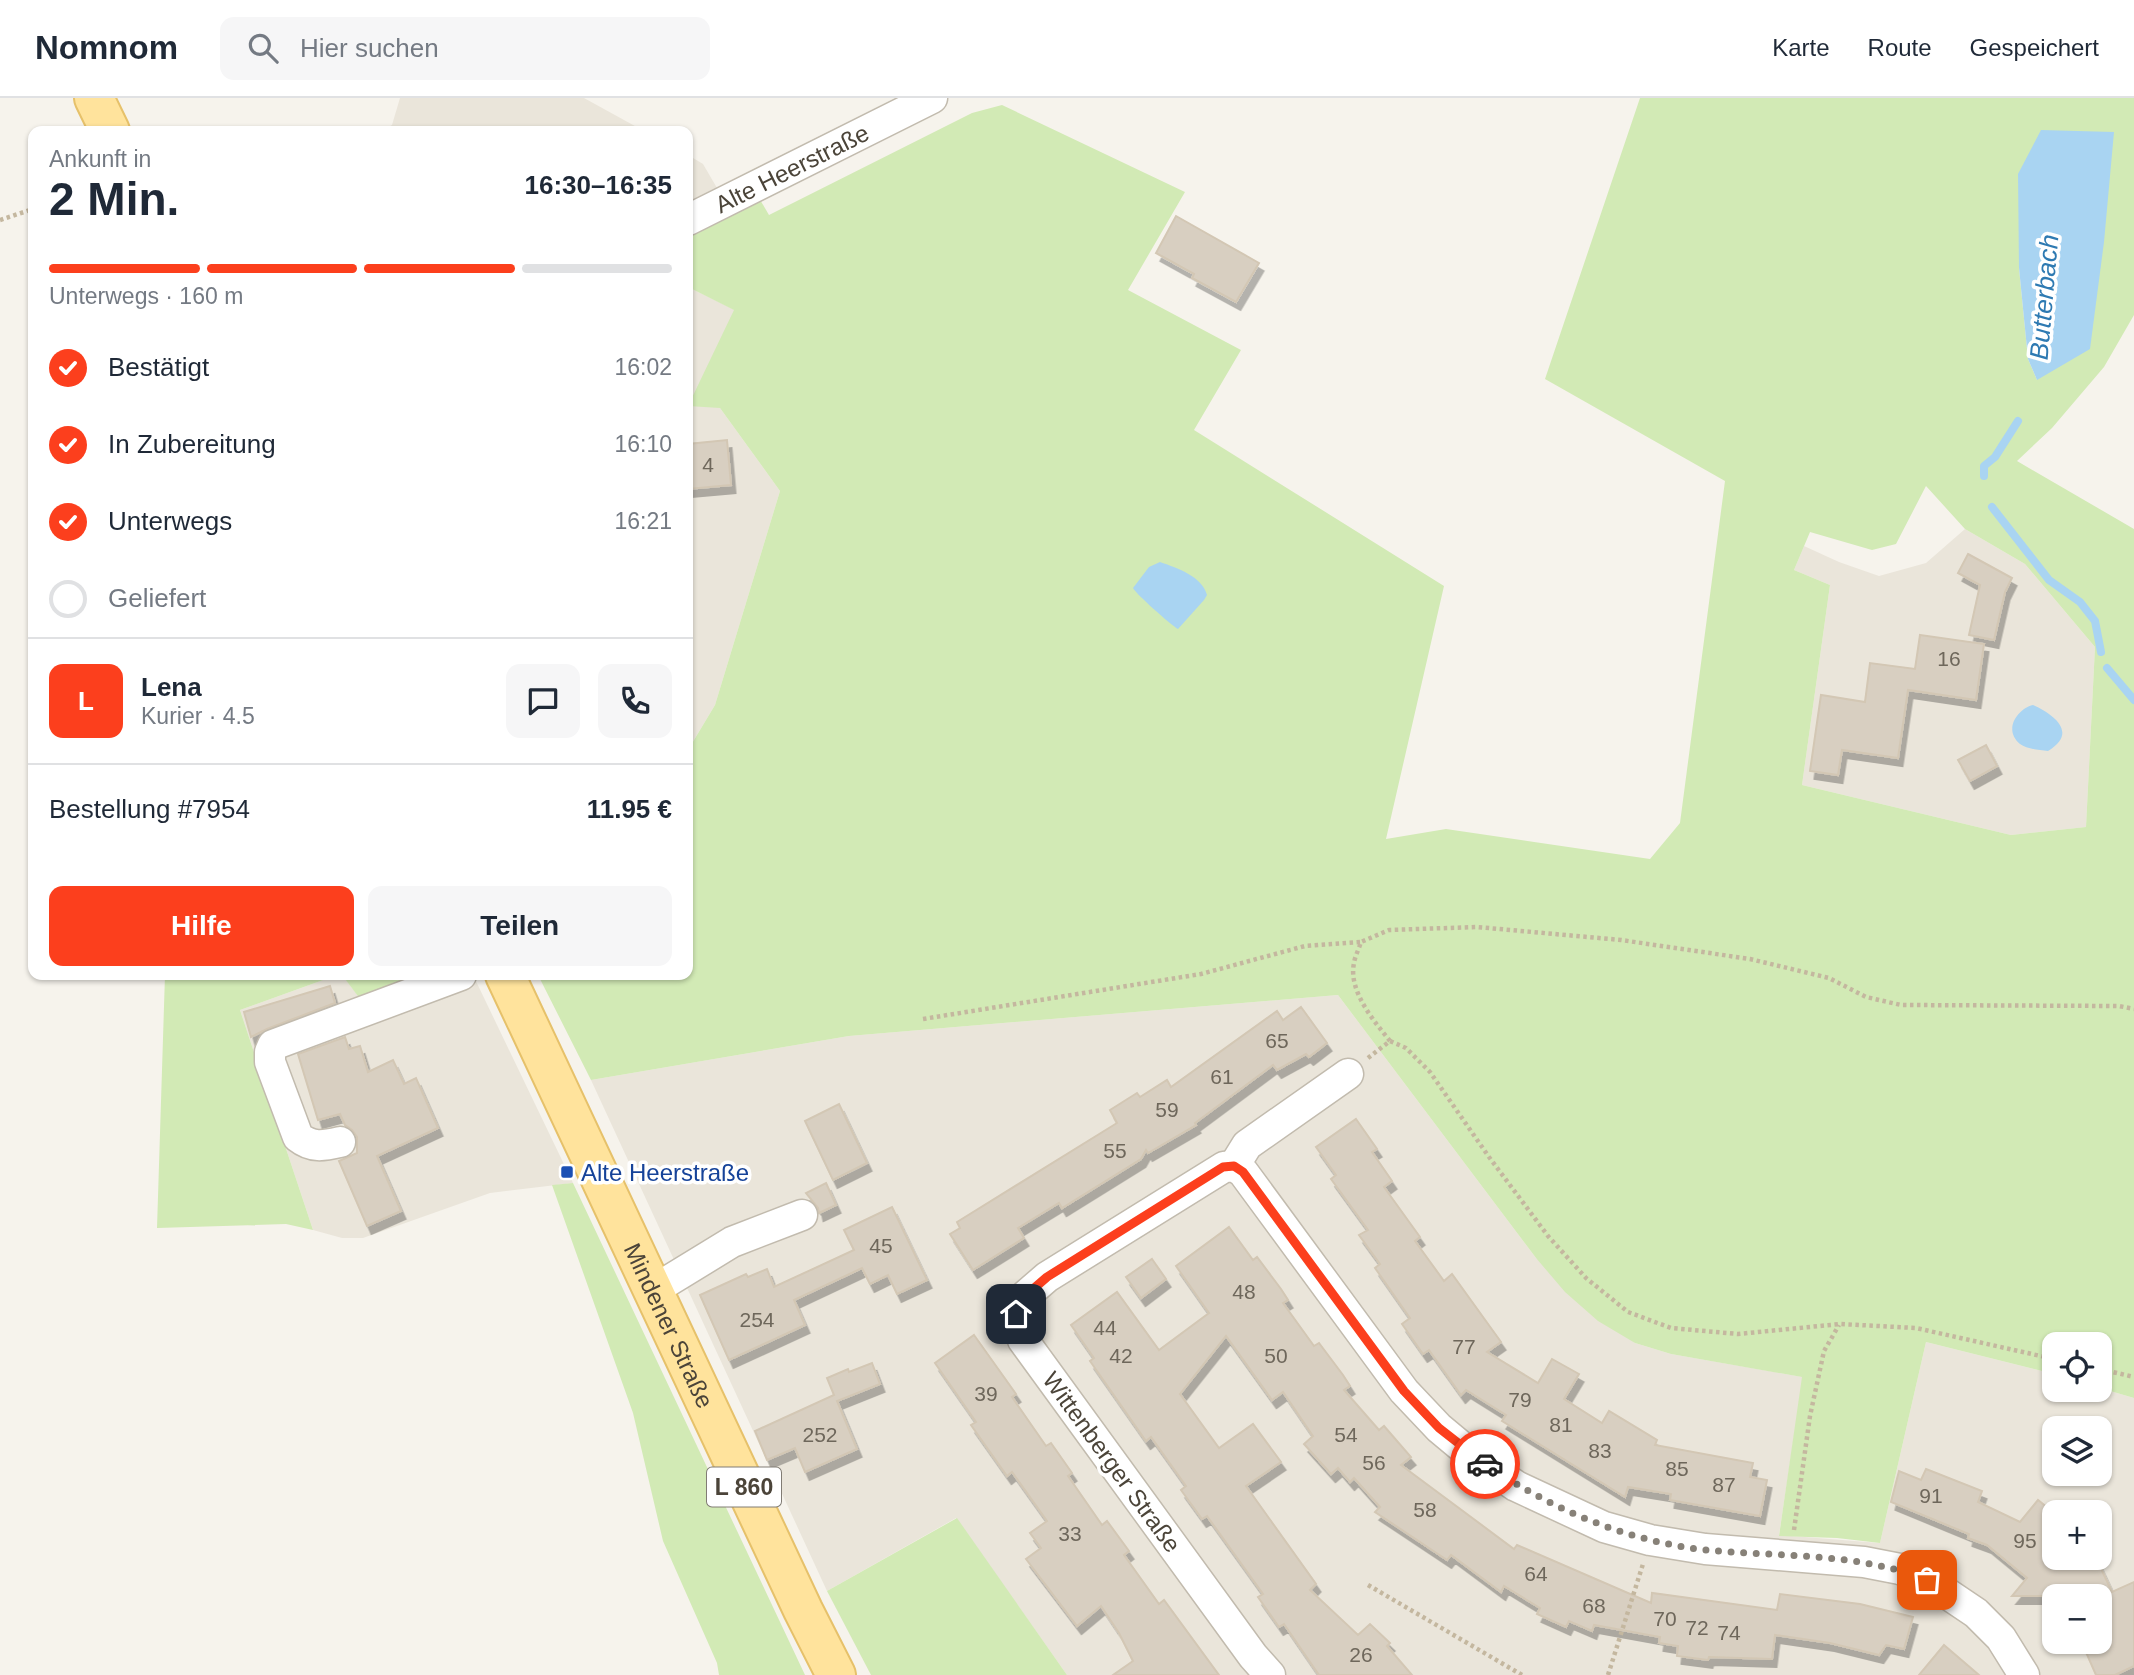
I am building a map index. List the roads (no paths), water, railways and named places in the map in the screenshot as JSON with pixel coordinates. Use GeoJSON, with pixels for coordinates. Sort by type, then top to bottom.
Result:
{"type":"FeatureCollection","features":[{"type":"Feature","properties":{"kind":"main road"},"geometry":{"type":"LineString","coordinates":[[94,98],[108,126]]}},
{"type":"Feature","properties":{"kind":"main road","name":"Mindener Straße"},"geometry":{"type":"LineString","coordinates":[[507,980],[652,1291],[836,1675]]}},
{"type":"Feature","properties":{"kind":"street","name":"Alte Heerstraße"},"geometry":{"type":"LineString","coordinates":[[693,218],[932,98]]}},
{"type":"Feature","properties":{"kind":"street"},"geometry":{"type":"LineString","coordinates":[[340,1142],[319,1147],[307,1144],[298,1137],[270,1062],[273,1045],[448,980]]}},
{"type":"Feature","properties":{"kind":"street"},"geometry":{"type":"LineString","coordinates":[[1348,1074],[1247,1145],[1234,1166],[1243,1172],[1404,1391],[1439,1428],[1475,1458],[1516,1486],[1604,1527],[1650,1540],[1705,1549],[1864,1562],[1900,1569],[1927,1580],[1976,1613],[2001,1638],[2024,1675]]}},
{"type":"Feature","properties":{"kind":"street","name":"Wittenberger Straße"},"geometry":{"type":"LineString","coordinates":[[1234,1166],[1223,1167],[1047,1277],[1024,1297],[1016,1314],[1023,1340],[1253,1656],[1270,1675]]}},
{"type":"Feature","properties":{"kind":"street"},"geometry":{"type":"LineString","coordinates":[[652,1291],[732,1242],[802,1215]]}},
{"type":"Feature","properties":{"kind":"water"},"geometry":{"type":"Polygon","coordinates":[[[2041,130],[2114,132],[2104,242],[2090,349],[2037,380],[2028,359],[2019,268],[2018,174],[2041,130]]]}},
{"type":"Feature","properties":{"kind":"water"},"geometry":{"type":"Polygon","coordinates":[[[1160,562],[1194,578],[1207,595],[1178,629],[1133,588],[1149,567],[1160,562]]]}},
{"type":"Feature","properties":{"kind":"water"},"geometry":{"type":"Polygon","coordinates":[[[2033,705],[2055,719],[2062,731],[2057,744],[2048,751],[2023,746],[2013,733],[2012,727],[2017,715],[2033,705]]]}},
{"type":"Feature","properties":{"kind":"waterway","name":"Butterbach"},"geometry":{"type":"LineString","coordinates":[[1984,476],[1984,466],[1995,457],[2018,421]]}},
{"type":"Feature","properties":{"kind":"waterway","name":"Butterbach"},"geometry":{"type":"LineString","coordinates":[[1992,507],[2049,580],[2080,602],[2095,621],[2101,652]]}},
{"type":"Feature","properties":{"kind":"waterway","name":"Butterbach"},"geometry":{"type":"LineString","coordinates":[[2107,668],[2134,700]]}},
{"type":"Feature","properties":{"kind":"place","name":"Alte Heerstraße"},"geometry":{"type":"Point","coordinates":[567,1172]}}]}
